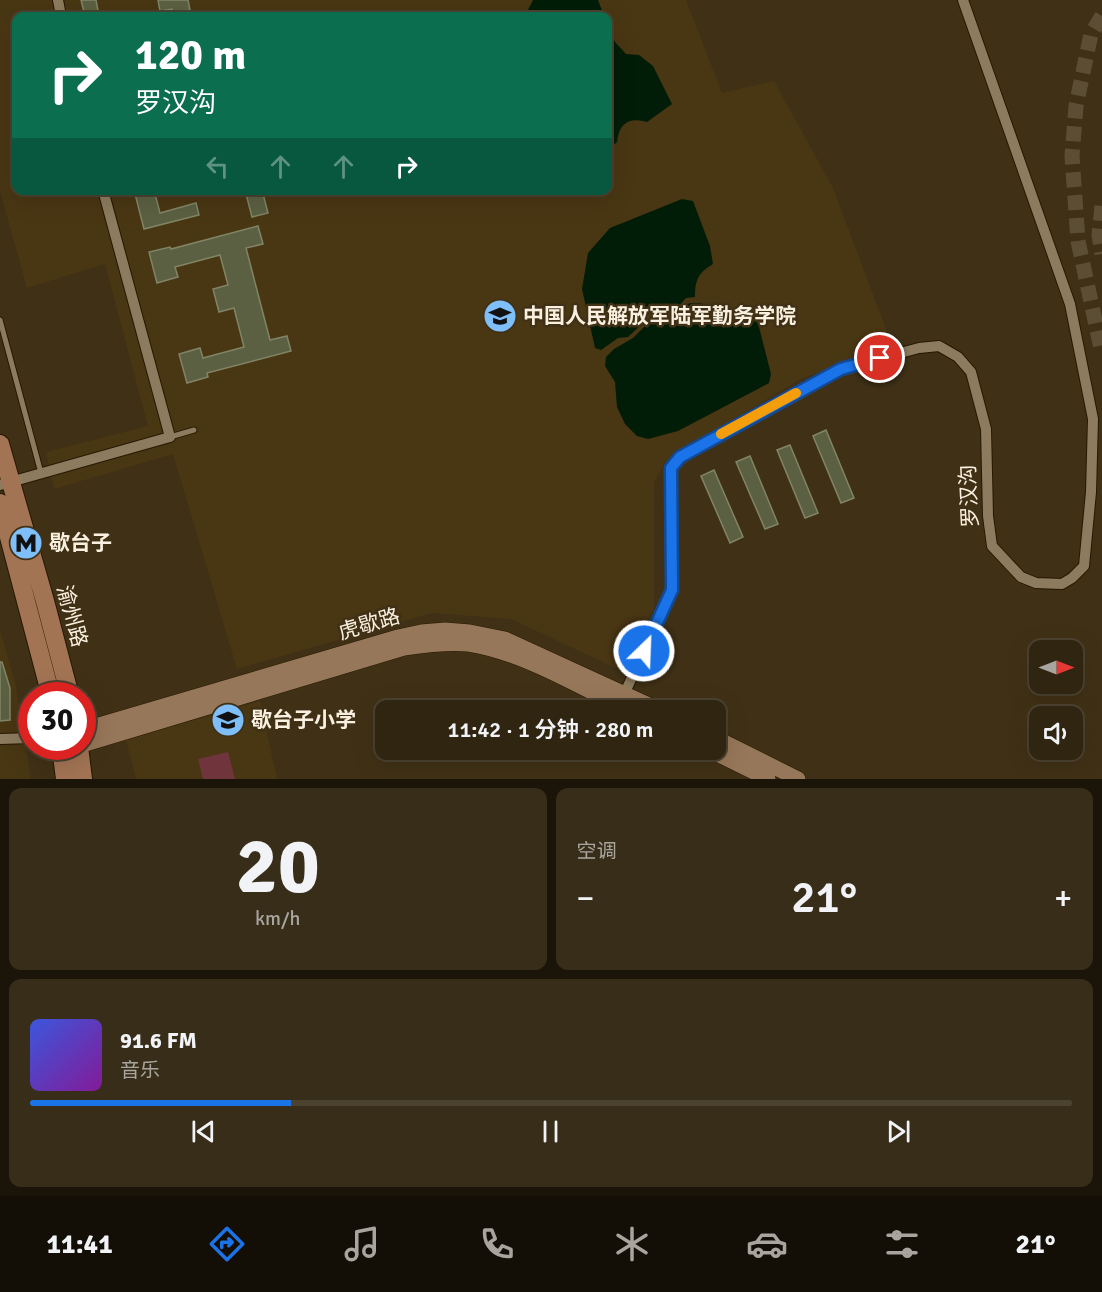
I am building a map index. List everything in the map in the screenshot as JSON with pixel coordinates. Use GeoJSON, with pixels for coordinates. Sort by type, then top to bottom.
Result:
{"type":"FeatureCollection","features":[{"type":"Feature","properties":{"kind":"main road","name":"渝州路"},"geometry":{"type":"LineString","coordinates":[[3,465],[45,602],[66,682]]}},
{"type":"Feature","properties":{"kind":"main road","name":"渝州路"},"geometry":{"type":"LineString","coordinates":[[0,503],[47,682]]}},
{"type":"Feature","properties":{"kind":"main road","name":"虎歇路"},"geometry":{"type":"LineString","coordinates":[[96,726],[421,632],[470,632],[505,639],[618,700]]}},
{"type":"Feature","properties":{"kind":"main road","name":"虎歇路"},"geometry":{"type":"LineString","coordinates":[[96,740],[404,648],[445,643],[466,644],[502,652],[617,700]]}},
{"type":"Feature","properties":{"kind":"main road"},"geometry":{"type":"LineString","coordinates":[[726,745],[768,776]]}},
{"type":"Feature","properties":{"kind":"main road"},"geometry":{"type":"LineString","coordinates":[[726,758],[768,776],[798,779]]}},
{"type":"Feature","properties":{"kind":"main road"},"geometry":{"type":"LineString","coordinates":[[65,779],[69,760]]}},
{"type":"Feature","properties":{"kind":"main road"},"geometry":{"type":"LineString","coordinates":[[76,760],[83,779]]}},
{"type":"Feature","properties":{"kind":"street","name":"罗汉沟"},"geometry":{"type":"LineString","coordinates":[[625,700],[672,590],[671,468],[680,457],[841,369],[919,348],[939,346],[958,357],[971,372],[986,429],[988,516],[992,546],[1021,577],[1036,583],[1062,584],[1084,566],[1091,492],[1094,419],[1070,304],[963,0]]}},
{"type":"Feature","properties":{"kind":"street"},"geometry":{"type":"LineString","coordinates":[[3,465],[40,473],[170,437],[104,195]]}},
{"type":"Feature","properties":{"kind":"street"},"geometry":{"type":"LineString","coordinates":[[0,739],[18,738]]}},
{"type":"Feature","properties":{"kind":"lane"},"geometry":{"type":"LineString","coordinates":[[0,320],[40,473]]}},
{"type":"Feature","properties":{"kind":"lane"},"geometry":{"type":"LineString","coordinates":[[170,437],[194,430]]}},
{"type":"Feature","properties":{"kind":"shaded area","name":"中国人民解放军陆军勤务学院"},"geometry":{"type":"Polygon","coordinates":[[[0,0],[686,0],[722,93],[774,81],[833,188],[892,345],[801,379],[667,459],[654,483],[654,608],[626,673],[511,619],[432,613],[237,669],[173,454],[54,489],[46,452],[148,426],[105,264],[27,288],[0,191],[0,0]]]}},
{"type":"Feature","properties":{"kind":"shaded area"},"geometry":{"type":"Polygon","coordinates":[[[533,0],[598,0],[602,12],[527,12],[533,0]]]}},
{"type":"Feature","properties":{"kind":"shaded area"},"geometry":{"type":"Polygon","coordinates":[[[612,34],[615,42],[626,54],[639,55],[653,66],[672,104],[647,122],[635,120],[626,123],[620,130],[617,142],[612,146],[612,34]]]}},
{"type":"Feature","properties":{"kind":"shaded area"},"geometry":{"type":"Polygon","coordinates":[[[682,199],[693,201],[710,246],[713,264],[698,278],[695,297],[686,298],[673,310],[656,309],[649,313],[645,321],[628,337],[618,338],[601,350],[595,348],[582,289],[588,253],[610,228],[682,199]]]}},
{"type":"Feature","properties":{"kind":"shaded area"},"geometry":{"type":"Polygon","coordinates":[[[692,303],[749,316],[758,323],[771,374],[769,383],[678,431],[648,439],[637,436],[625,424],[617,407],[615,382],[605,366],[606,357],[614,349],[633,338],[652,319],[673,315],[686,304],[692,303]]]}},
{"type":"Feature","properties":{"kind":"shaded area"},"geometry":{"type":"Polygon","coordinates":[[[0,630],[18,699],[18,760],[28,760],[31,779],[0,779],[0,630]]]}},
{"type":"Feature","properties":{"kind":"shaded area","name":"歇台子小学"},"geometry":{"type":"Polygon","coordinates":[[[260,701],[277,779],[136,779],[126,740],[260,701]]]}},
{"type":"Feature","properties":{"kind":"shaded area"},"geometry":{"type":"Polygon","coordinates":[[[228,752],[235,779],[203,779],[198,759],[228,752]]]}},
{"type":"Feature","properties":{"kind":"building"},"geometry":{"type":"Polygon","coordinates":[[[81,0],[96,0],[98,12],[84,12],[81,0]]]}},
{"type":"Feature","properties":{"kind":"building"},"geometry":{"type":"Polygon","coordinates":[[[158,0],[188,0],[190,10],[160,11],[158,0]]]}},
{"type":"Feature","properties":{"kind":"building"},"geometry":{"type":"Polygon","coordinates":[[[135,195],[155,195],[160,213],[196,203],[199,215],[144,229],[135,195]]]}},
{"type":"Feature","properties":{"kind":"building"},"geometry":{"type":"Polygon","coordinates":[[[246,195],[263,195],[268,213],[252,217],[246,195]]]}},
{"type":"Feature","properties":{"kind":"building"},"geometry":{"type":"Polygon","coordinates":[[[258,226],[263,244],[246,248],[270,340],[287,336],[291,351],[207,373],[208,377],[187,383],[179,354],[200,348],[203,358],[244,347],[234,308],[219,312],[213,289],[228,285],[220,255],[175,267],[178,277],[157,283],[149,252],[170,247],[171,249],[258,226]]]}},
{"type":"Feature","properties":{"kind":"building"},"geometry":{"type":"Polygon","coordinates":[[[826,430],[854,498],[841,503],[813,436],[826,430]]]}},
{"type":"Feature","properties":{"kind":"building"},"geometry":{"type":"Polygon","coordinates":[[[790,445],[818,513],[805,518],[777,450],[790,445]]]}},
{"type":"Feature","properties":{"kind":"building"},"geometry":{"type":"Polygon","coordinates":[[[750,456],[778,524],[765,529],[736,462],[750,456]]]}},
{"type":"Feature","properties":{"kind":"building"},"geometry":{"type":"Polygon","coordinates":[[[714,470],[743,537],[730,543],[701,476],[714,470]]]}},
{"type":"Feature","properties":{"kind":"building"},"geometry":{"type":"Polygon","coordinates":[[[0,662],[2,662],[10,688],[10,720],[0,721],[0,662]]]}},
{"type":"Feature","properties":{"kind":"tunnel"},"geometry":{"type":"LineString","coordinates":[[1102,16],[1091,34],[1076,106],[1072,156],[1078,241],[1102,353]]}},
{"type":"Feature","properties":{"kind":"tunnel"},"geometry":{"type":"LineString","coordinates":[[1102,206],[1099,235],[1102,254]]}},
{"type":"Feature","properties":{"kind":"slow traffic"},"geometry":{"type":"LineString","coordinates":[[721,434],[796,393]]}},
{"type":"Feature","properties":{"kind":"place","name":"中国人民解放军陆军勤务学院"},"geometry":{"type":"Point","coordinates":[500,316]}},
{"type":"Feature","properties":{"kind":"place","name":"歇台子"},"geometry":{"type":"Point","coordinates":[26,543]}},
{"type":"Feature","properties":{"kind":"place","name":"歇台子小学"},"geometry":{"type":"Point","coordinates":[228,720]}},
{"type":"Feature","properties":{"kind":"route"},"geometry":{"type":"LineString","coordinates":[[644,651],[672,590],[671,468],[680,457],[841,369],[880,358]]}}]}
